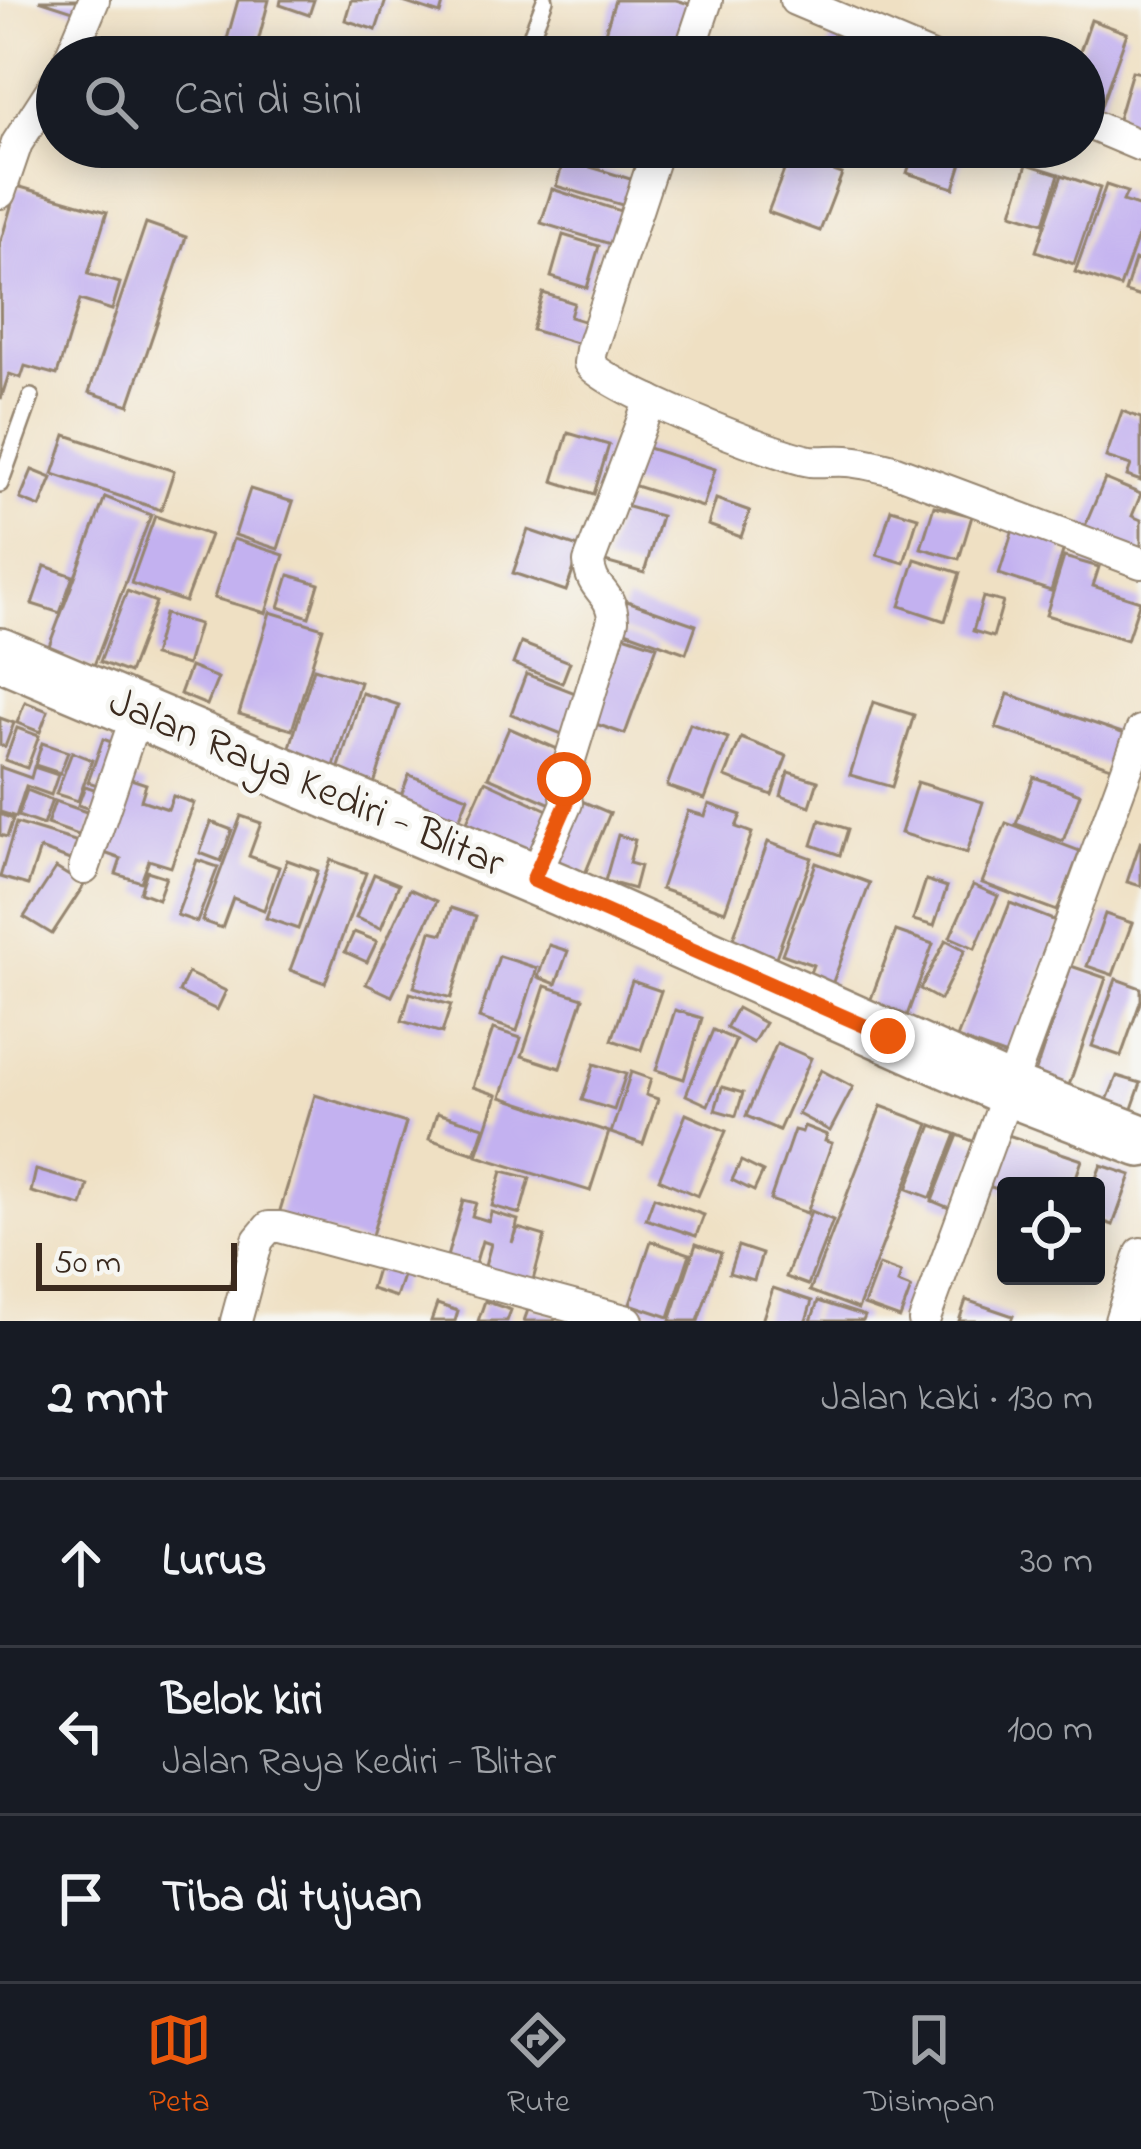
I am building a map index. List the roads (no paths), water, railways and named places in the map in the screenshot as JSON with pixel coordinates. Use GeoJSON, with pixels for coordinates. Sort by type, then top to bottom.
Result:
{"type":"FeatureCollection","features":[{"type":"Feature","properties":{"kind":"main road","name":"Jalan Raya Kediri - Blitar"},"geometry":{"type":"LineString","coordinates":[[0,654],[533,880],[1010,1091],[1141,1141]]}},
{"type":"Feature","properties":{"kind":"street"},"geometry":{"type":"LineString","coordinates":[[79,36],[94,0]]}},
{"type":"Feature","properties":{"kind":"street"},"geometry":{"type":"LineString","coordinates":[[695,36],[707,0]]}},
{"type":"Feature","properties":{"kind":"street"},"geometry":{"type":"LineString","coordinates":[[795,0],[880,36]]}},
{"type":"Feature","properties":{"kind":"street"},"geometry":{"type":"LineString","coordinates":[[0,193],[17,143],[36,114]]}},
{"type":"Feature","properties":{"kind":"street"},"geometry":{"type":"LineString","coordinates":[[1105,131],[1141,146]]}},
{"type":"Feature","properties":{"kind":"street"},"geometry":{"type":"LineString","coordinates":[[651,168],[591,350],[589,363],[595,372],[732,435],[807,460],[893,470],[1141,563]]}},
{"type":"Feature","properties":{"kind":"street"},"geometry":{"type":"LineString","coordinates":[[533,880],[567,803],[564,779],[613,620],[613,604],[590,577],[590,562],[650,400]]}},
{"type":"Feature","properties":{"kind":"street"},"geometry":{"type":"LineString","coordinates":[[84,869],[136,713]]}},
{"type":"Feature","properties":{"kind":"street"},"geometry":{"type":"LineString","coordinates":[[924,1321],[1141,731]]}},
{"type":"Feature","properties":{"kind":"street"},"geometry":{"type":"LineString","coordinates":[[236,1321],[258,1240],[269,1227],[628,1321]]}},
{"type":"Feature","properties":{"kind":"street"},"geometry":{"type":"LineString","coordinates":[[1120,1321],[1141,1253]]}},
{"type":"Feature","properties":{"kind":"lane"},"geometry":{"type":"LineString","coordinates":[[531,36],[545,0]]}},
{"type":"Feature","properties":{"kind":"lane"},"geometry":{"type":"LineString","coordinates":[[0,484],[31,397]]}}]}
